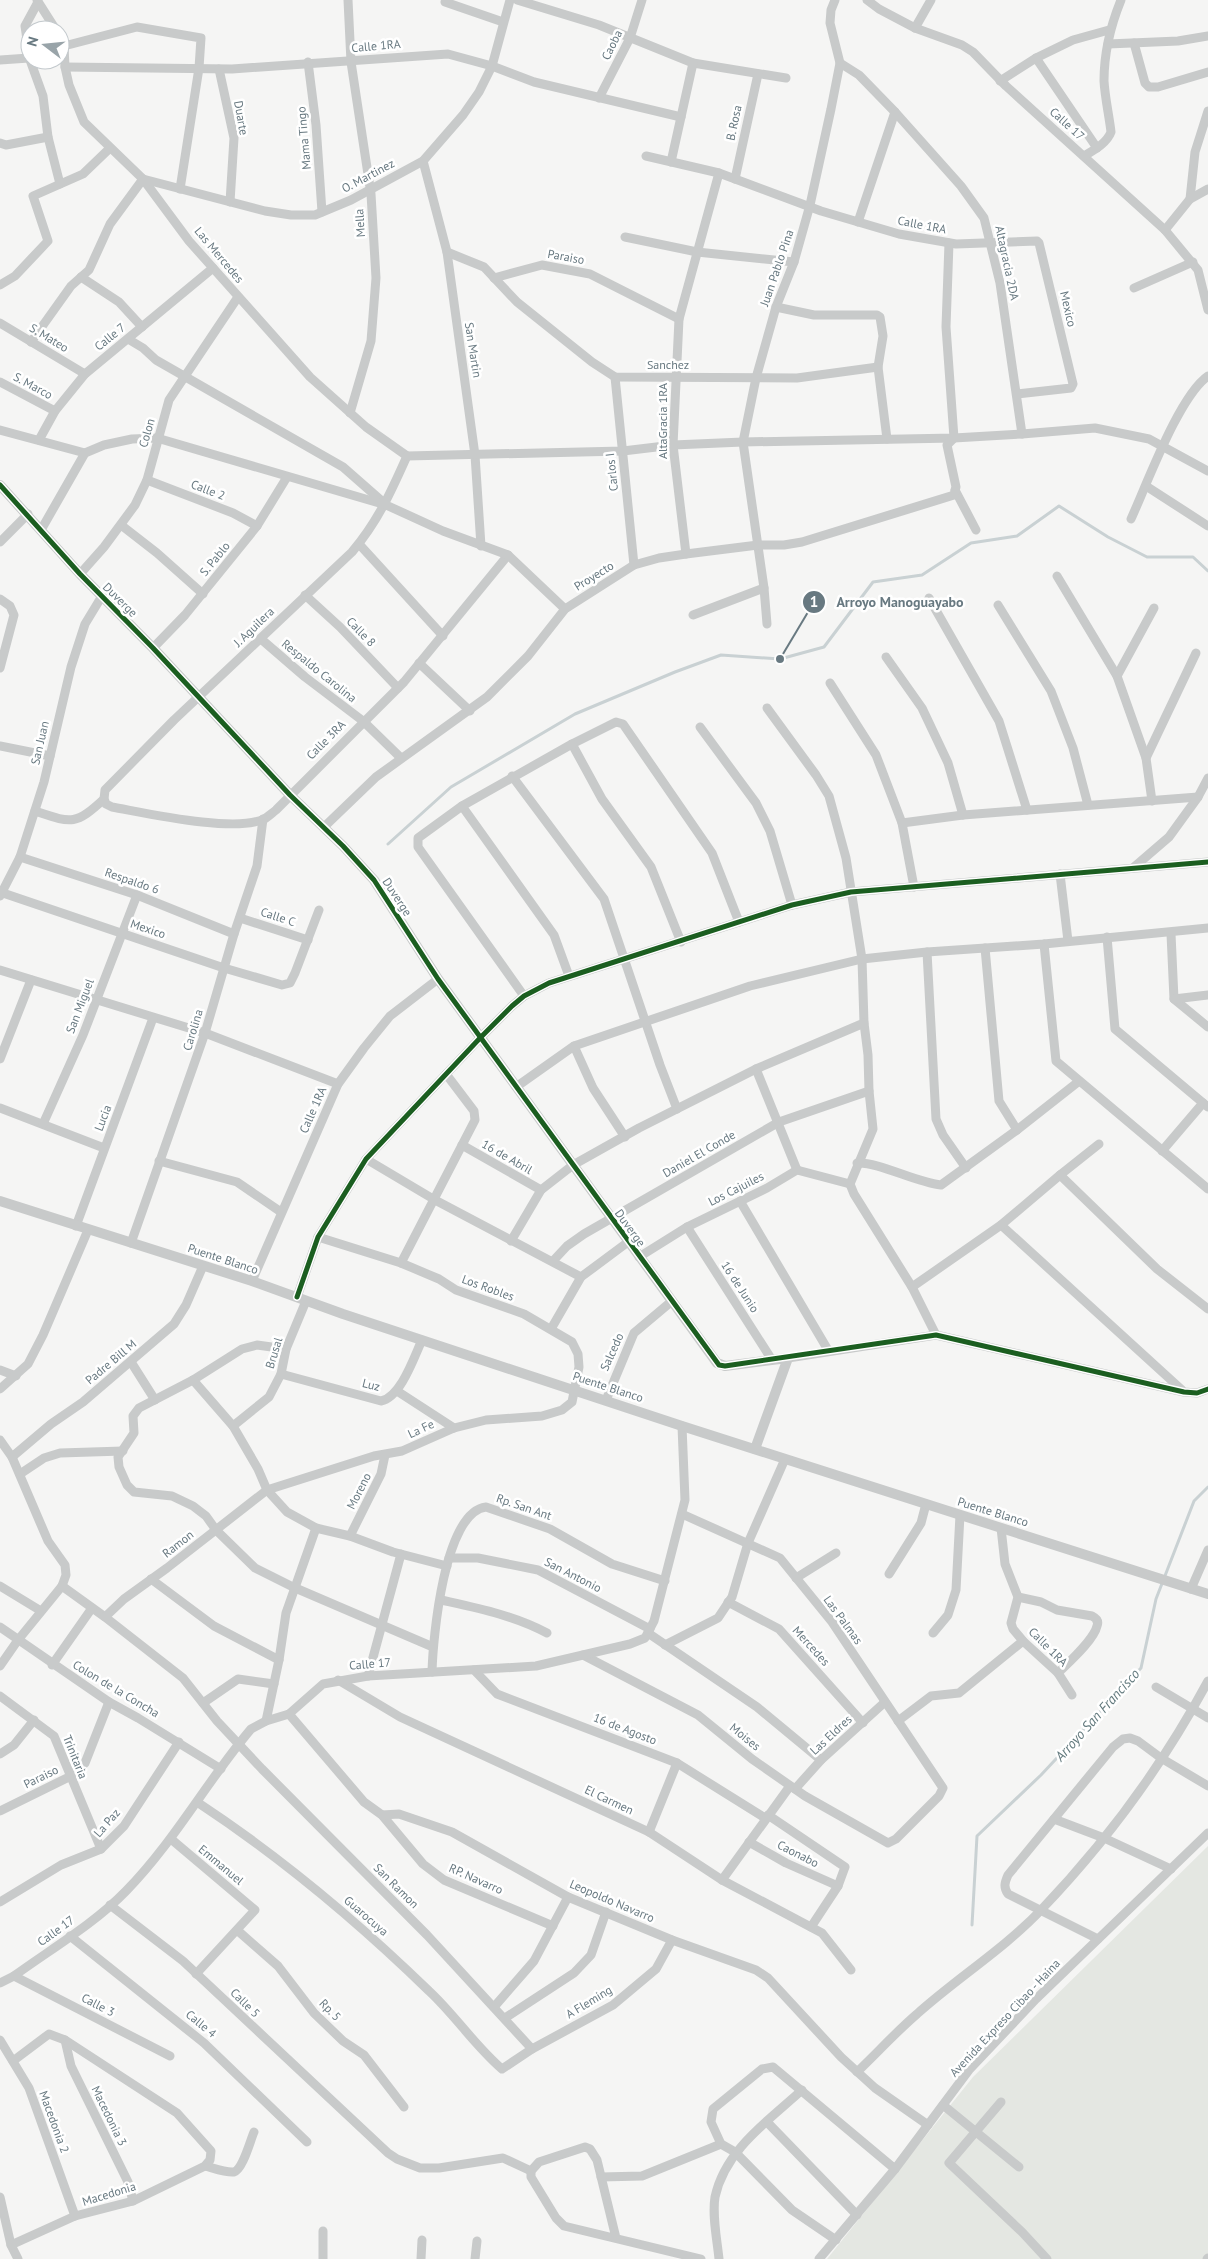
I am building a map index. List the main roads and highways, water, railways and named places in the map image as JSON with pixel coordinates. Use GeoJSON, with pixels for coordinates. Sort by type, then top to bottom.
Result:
{"type":"FeatureCollection","features":[{"type":"Feature","properties":{"kind":"waterway"},"geometry":{"type":"LineString","coordinates":[[388,844],[451,787],[575,714],[721,655],[780,659],[824,647],[873,582],[922,575],[971,543],[1017,536],[1059,506],[1108,537],[1147,557],[1193,557],[1208,571]]}},
{"type":"Feature","properties":{"kind":"waterway","name":"Arroyo San Francisco"},"geometry":{"type":"LineString","coordinates":[[972,1925],[977,1836],[1041,1775],[1141,1668],[1156,1599],[1194,1501],[1208,1487]]}},
{"type":"Feature","properties":{"kind":"place","name":"Arroyo Manoguayabo"},"geometry":{"type":"Point","coordinates":[780,659]}}]}
